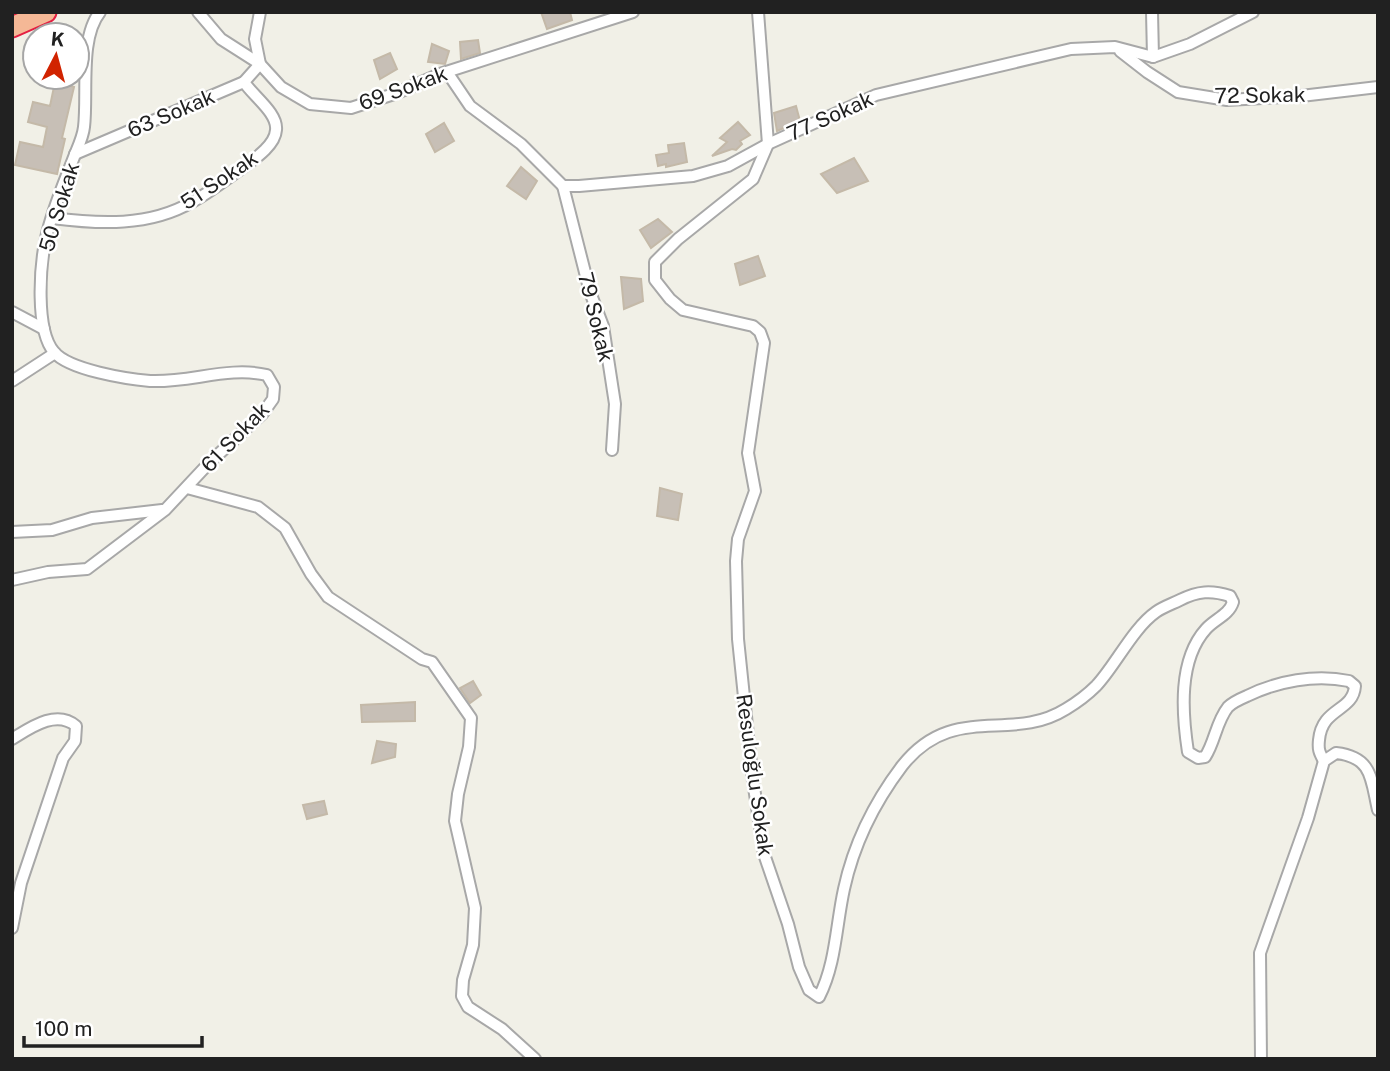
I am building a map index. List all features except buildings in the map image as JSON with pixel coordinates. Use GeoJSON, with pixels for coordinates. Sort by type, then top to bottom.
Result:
{"type":"FeatureCollection","features":[{"type":"Feature","properties":{"kind":"highway"},"geometry":{"type":"LineString","coordinates":[[12,27],[46,12]]}},
{"type":"Feature","properties":{"kind":"street","name":"50 Sokak"},"geometry":{"type":"LineString","coordinates":[[55,353],[44,330],[41,306],[45,239],[84,130],[89,39],[93,21],[100,12]]}},
{"type":"Feature","properties":{"kind":"street","name":"69 Sokak"},"geometry":{"type":"LineString","coordinates":[[198,12],[221,39],[260,64],[281,87],[310,104],[351,108],[397,93],[447,72],[633,12]]}},
{"type":"Feature","properties":{"kind":"street"},"geometry":{"type":"LineString","coordinates":[[260,12],[255,39],[260,64]]}},
{"type":"Feature","properties":{"kind":"street"},"geometry":{"type":"LineString","coordinates":[[758,12],[768,144]]}},
{"type":"Feature","properties":{"kind":"street"},"geometry":{"type":"LineString","coordinates":[[1152,12],[1153,57],[1190,44],[1253,12]]}},
{"type":"Feature","properties":{"kind":"street","name":"77 Sokak"},"geometry":{"type":"LineString","coordinates":[[563,186],[693,176],[728,166],[768,144],[876,95],[1072,48],[1115,47],[1153,57]]}},
{"type":"Feature","properties":{"kind":"street","name":"72 Sokak"},"geometry":{"type":"LineString","coordinates":[[1115,47],[1178,92],[1227,100],[1301,96],[1378,86]]}},
{"type":"Feature","properties":{"kind":"street","name":"63 Sokak"},"geometry":{"type":"LineString","coordinates":[[75,154],[244,82],[260,64]]}},
{"type":"Feature","properties":{"kind":"street"},"geometry":{"type":"LineString","coordinates":[[447,72],[470,106],[521,144],[563,186]]}},
{"type":"Feature","properties":{"kind":"street","name":"51 Sokak"},"geometry":{"type":"LineString","coordinates":[[52,218],[124,223],[153,218],[191,203],[257,157],[276,130],[274,117],[244,82]]}},
{"type":"Feature","properties":{"kind":"street","name":"Resuloğlu Sokak"},"geometry":{"type":"LineString","coordinates":[[768,144],[752,179],[678,239],[655,262],[654,280],[683,310],[729,323],[753,326],[760,331],[764,343],[748,453],[755,491],[738,539],[736,561],[738,639],[752,774],[764,854],[788,924],[799,967],[809,990],[819,997],[828,978],[843,890],[855,846],[871,814],[903,765],[927,740],[957,729],[1016,724],[1048,718],[1066,709],[1096,685],[1154,613],[1192,594],[1208,591],[1230,596],[1233,602],[1231,609],[1205,630],[1190,655],[1184,700],[1188,752],[1198,758],[1205,757],[1222,716],[1230,704],[1268,685],[1305,679],[1349,681],[1355,686],[1351,700],[1328,716],[1320,731],[1318,751],[1324,761]]}},
{"type":"Feature","properties":{"kind":"street","name":"79 Sokak"},"geometry":{"type":"LineString","coordinates":[[563,186],[590,292],[603,326],[615,404],[612,450]]}},
{"type":"Feature","properties":{"kind":"street"},"geometry":{"type":"LineString","coordinates":[[12,312],[44,330]]}},
{"type":"Feature","properties":{"kind":"street"},"geometry":{"type":"LineString","coordinates":[[12,381],[55,353]]}},
{"type":"Feature","properties":{"kind":"street","name":"61 Sokak"},"geometry":{"type":"LineString","coordinates":[[12,580],[48,572],[87,569],[165,510],[209,463],[263,414],[273,399],[274,387],[267,375],[250,371],[151,381],[79,366],[66,362],[55,353]]}},
{"type":"Feature","properties":{"kind":"street"},"geometry":{"type":"LineString","coordinates":[[187,488],[258,506],[285,528],[311,575],[328,597],[422,659],[432,662],[471,718],[469,747],[458,794],[456,821],[475,908],[473,945],[463,980],[462,996],[468,1007],[502,1029],[535,1059]]}},
{"type":"Feature","properties":{"kind":"street"},"geometry":{"type":"LineString","coordinates":[[12,532],[52,530],[92,518],[165,510]]}},
{"type":"Feature","properties":{"kind":"street"},"geometry":{"type":"LineString","coordinates":[[12,739],[30,728],[56,719],[64,719],[76,726],[75,741],[63,758],[21,883],[12,928]]}},
{"type":"Feature","properties":{"kind":"street"},"geometry":{"type":"LineString","coordinates":[[1261,1059],[1260,953],[1308,818],[1324,761],[1336,753],[1357,758],[1368,769],[1378,810]]}}]}
